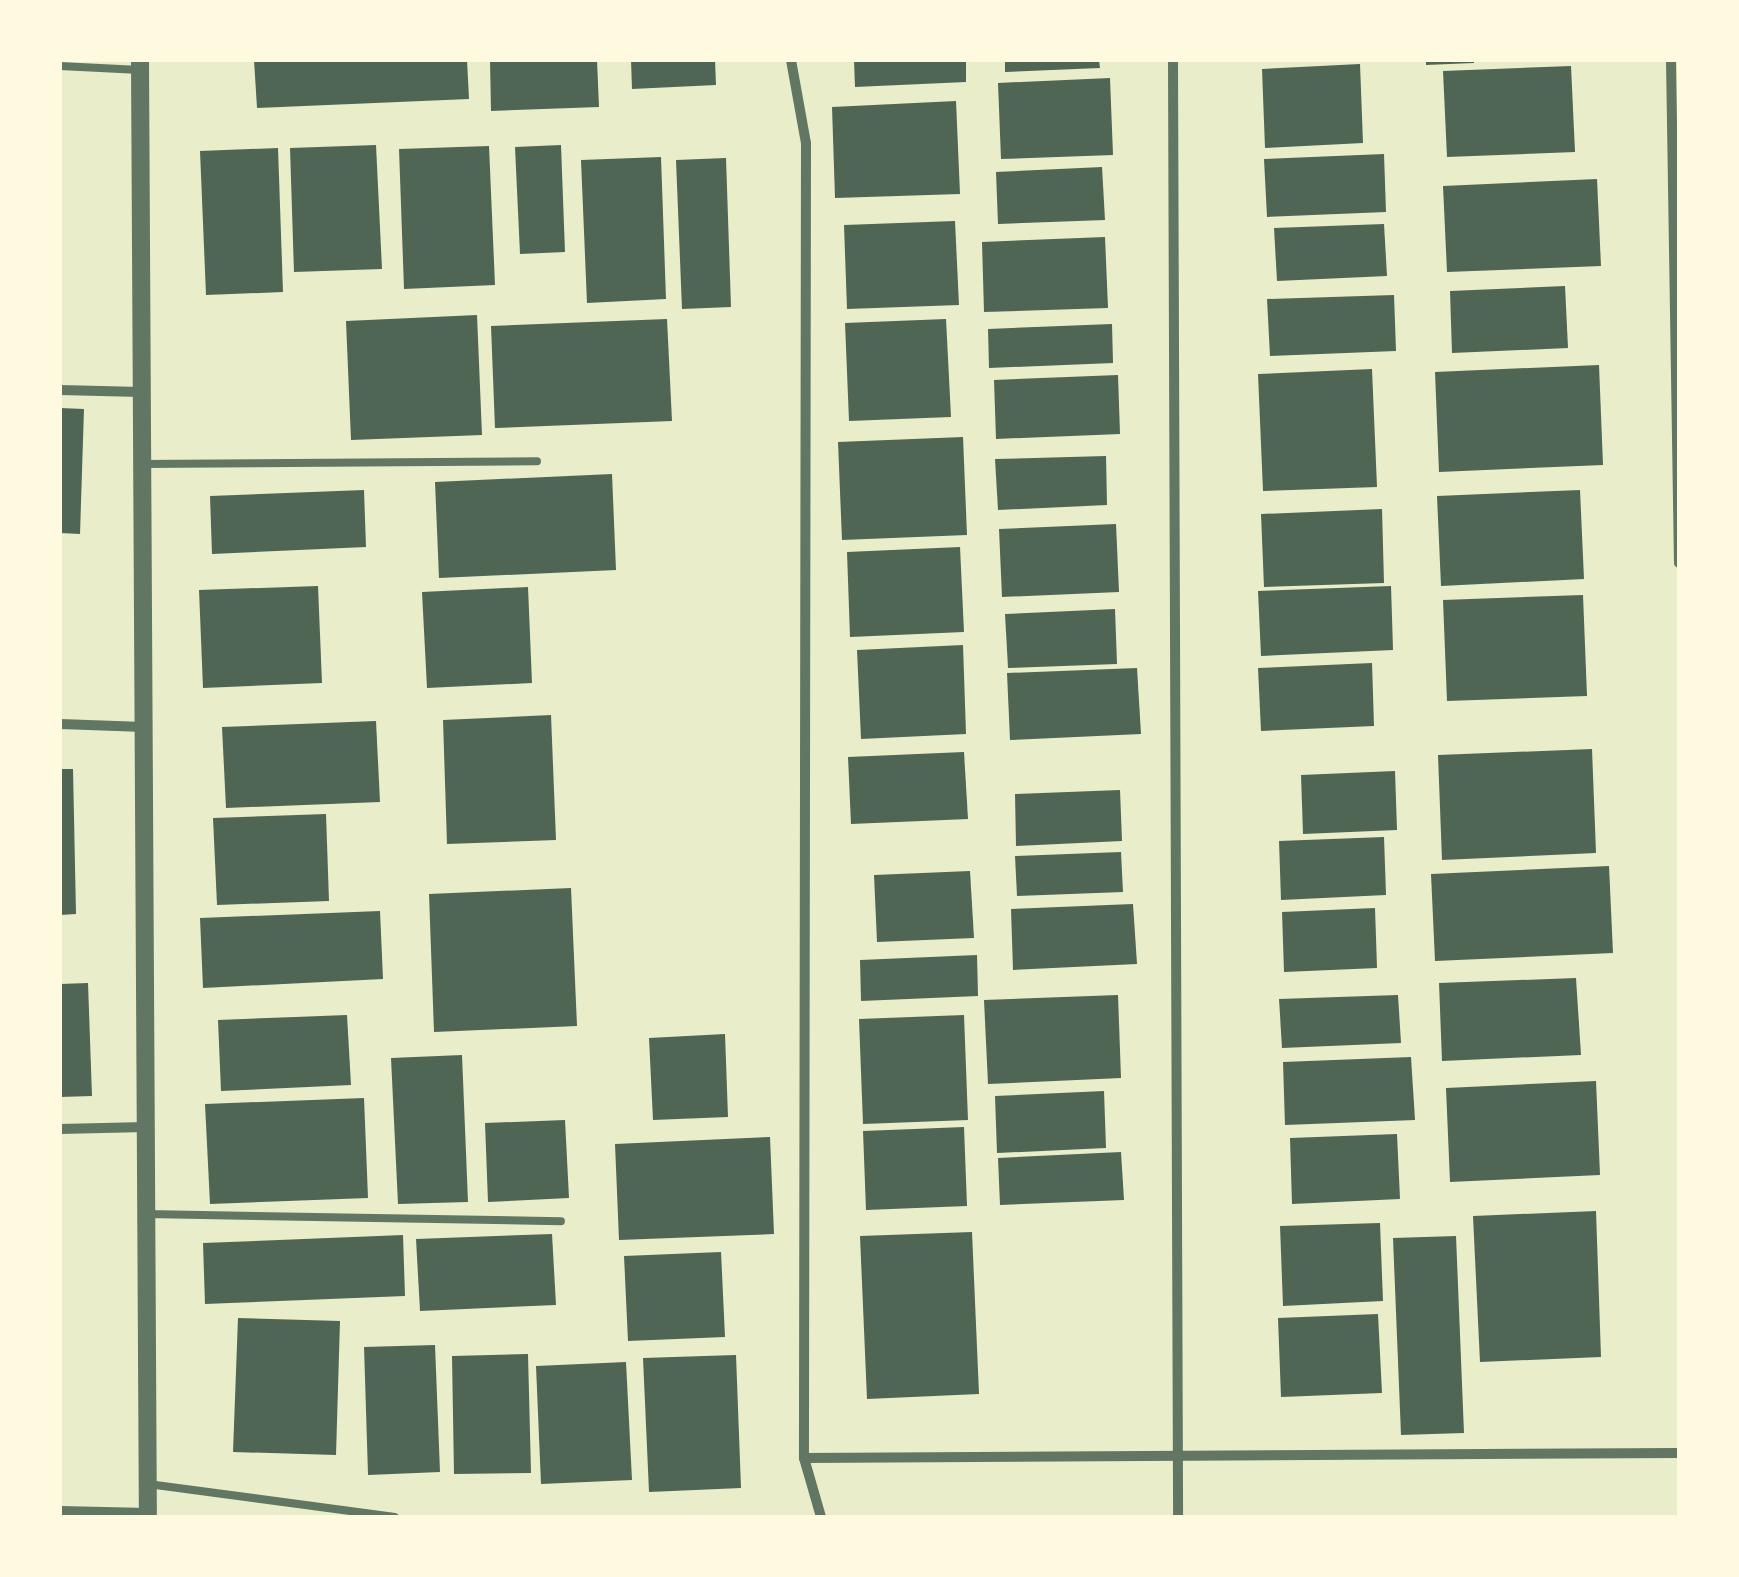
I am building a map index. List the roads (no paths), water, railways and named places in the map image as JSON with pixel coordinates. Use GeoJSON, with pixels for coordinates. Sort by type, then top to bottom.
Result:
{"type":"FeatureCollection","features":[{"type":"Feature","properties":{"kind":"street"},"geometry":{"type":"LineString","coordinates":[[791,60],[806,143],[804,1458],[821,1517]]}},
{"type":"Feature","properties":{"kind":"street"},"geometry":{"type":"LineString","coordinates":[[1173,60],[1178,1517]]}},
{"type":"Feature","properties":{"kind":"street"},"geometry":{"type":"LineString","coordinates":[[1671,60],[1679,563]]}},
{"type":"Feature","properties":{"kind":"street"},"geometry":{"type":"LineString","coordinates":[[60,1511],[148,1515],[140,65]]}},
{"type":"Feature","properties":{"kind":"street"},"geometry":{"type":"LineString","coordinates":[[60,390],[142,392]]}},
{"type":"Feature","properties":{"kind":"street"},"geometry":{"type":"LineString","coordinates":[[60,724],[144,727]]}},
{"type":"Feature","properties":{"kind":"street"},"geometry":{"type":"LineString","coordinates":[[60,1129],[146,1128]]}},
{"type":"Feature","properties":{"kind":"street"},"geometry":{"type":"LineString","coordinates":[[804,1458],[1178,1459],[1679,1453]]}},
{"type":"Feature","properties":{"kind":"lane"},"geometry":{"type":"LineString","coordinates":[[60,66],[140,65]]}},
{"type":"Feature","properties":{"kind":"lane"},"geometry":{"type":"LineString","coordinates":[[142,464],[537,461]]}},
{"type":"Feature","properties":{"kind":"lane"},"geometry":{"type":"LineString","coordinates":[[146,1214],[561,1221]]}},
{"type":"Feature","properties":{"kind":"lane"},"geometry":{"type":"LineString","coordinates":[[148,1484],[395,1517]]}}]}
